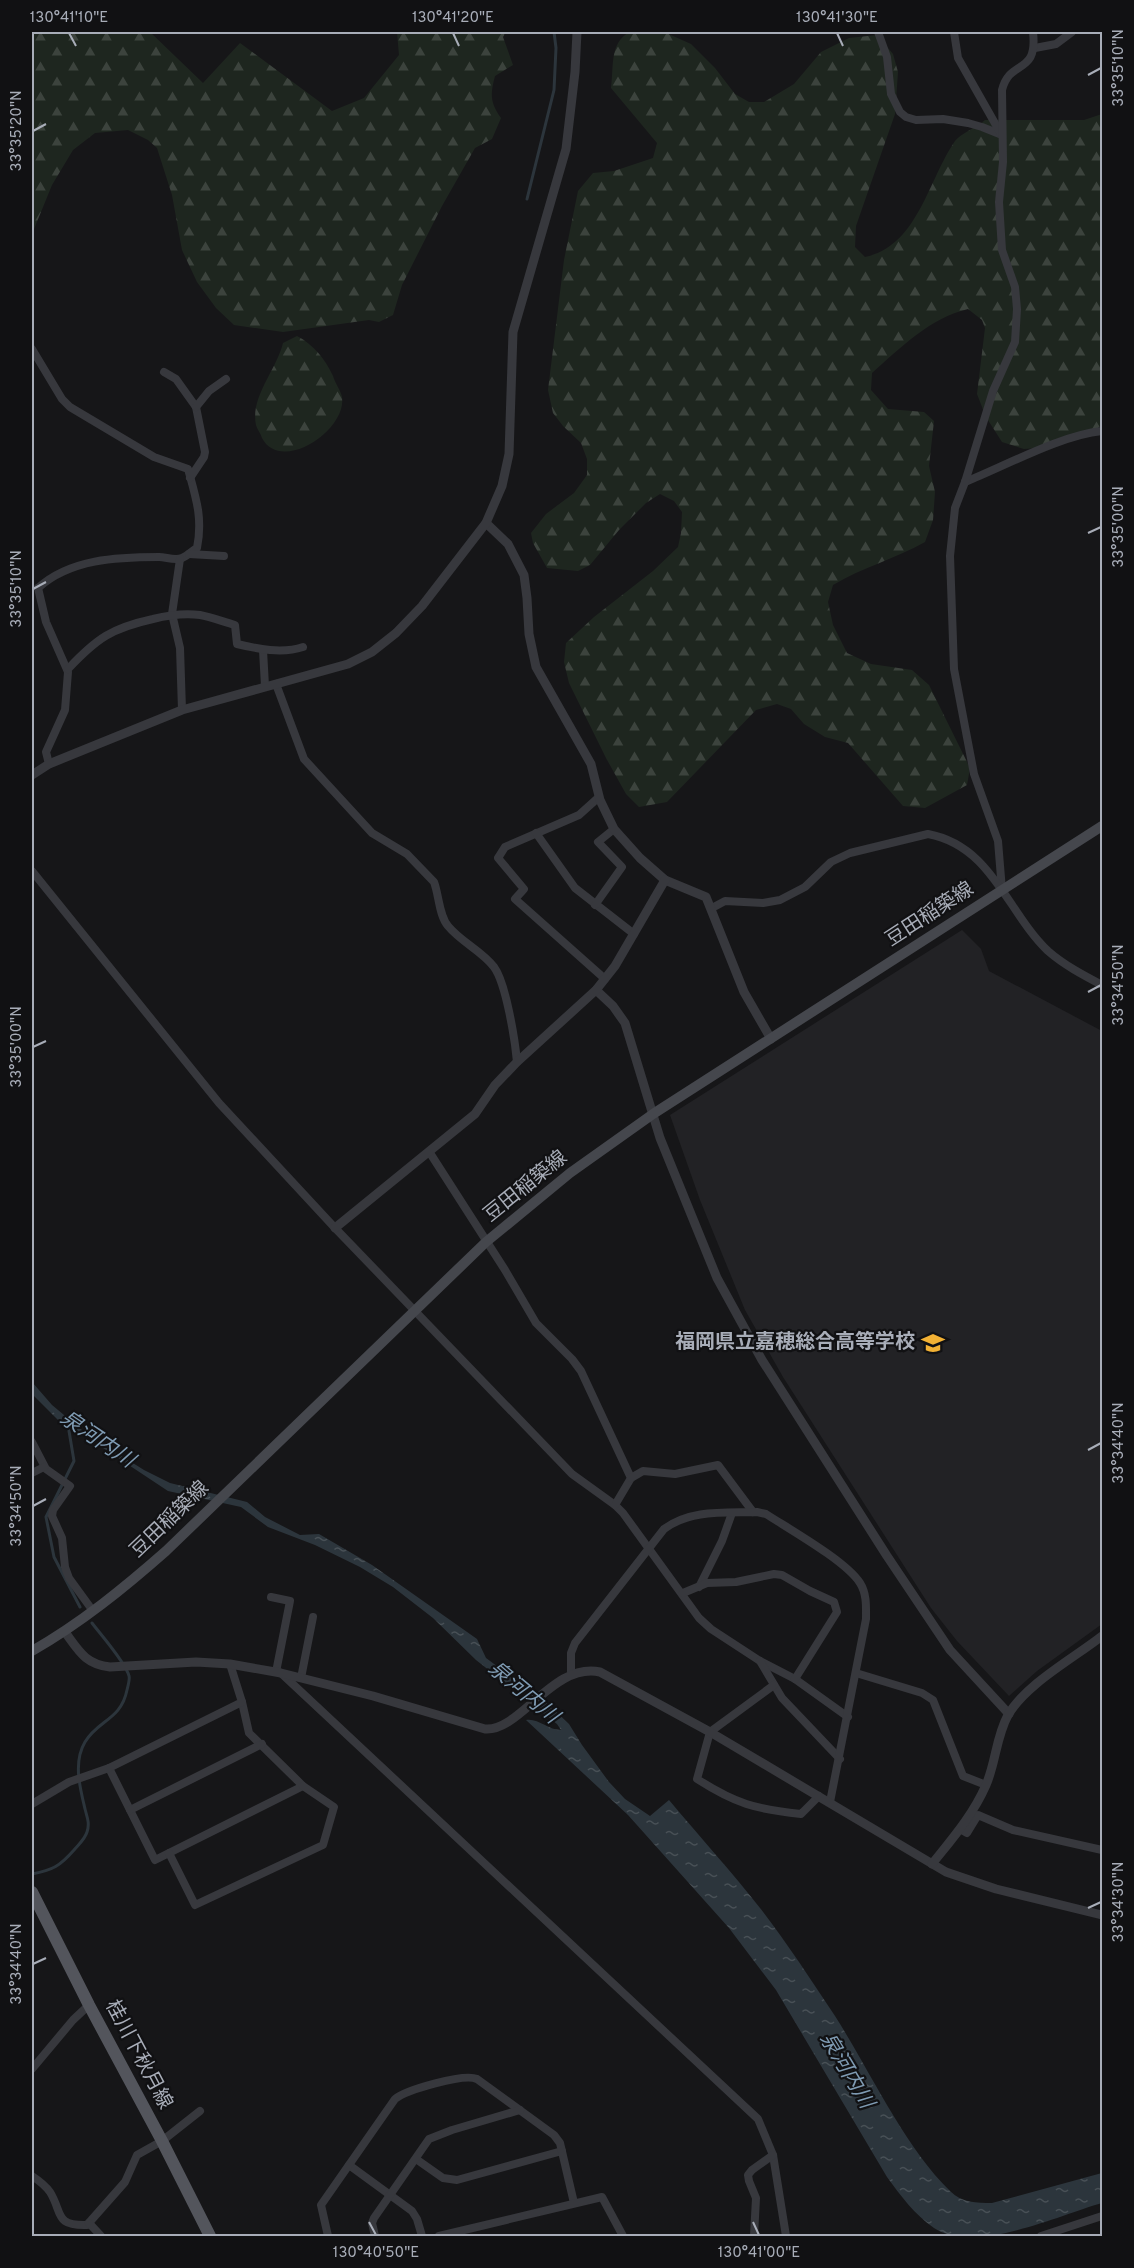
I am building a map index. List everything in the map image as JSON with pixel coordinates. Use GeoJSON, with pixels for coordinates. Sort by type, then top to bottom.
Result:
{"type":"FeatureCollection","features":[{"type":"Feature","properties":{"kind":"main road","name":"豆田稲築線"},"geometry":{"type":"LineString","coordinates":[[32,1651],[65,1632],[136,1577],[194,1524],[486,1242],[570,1173],[653,1114],[1102,826]]}},
{"type":"Feature","properties":{"kind":"main road","name":"桂川下秋月線"},"geometry":{"type":"LineString","coordinates":[[32,1892],[210,2236]]}},
{"type":"Feature","properties":{"kind":"street"},"geometry":{"type":"LineString","coordinates":[[32,773],[182,710],[348,664],[380,646],[396,633],[422,606],[486,523],[502,486],[509,454],[513,332],[566,149],[577,32]]}},
{"type":"Feature","properties":{"kind":"street"},"geometry":{"type":"LineString","coordinates":[[878,32],[887,57],[891,93],[900,112],[906,117],[916,120],[943,119],[968,123],[1002,135]]}},
{"type":"Feature","properties":{"kind":"street"},"geometry":{"type":"LineString","coordinates":[[954,32],[958,58],[1002,135]]}},
{"type":"Feature","properties":{"kind":"street"},"geometry":{"type":"LineString","coordinates":[[1002,890],[998,841],[974,774],[954,669],[950,556],[955,508],[993,391],[1015,342],[1017,309],[1014,287],[1002,250],[999,202],[1003,162],[1002,90],[1010,74],[1026,63],[1035,48],[1033,32]]}},
{"type":"Feature","properties":{"kind":"street"},"geometry":{"type":"LineString","coordinates":[[1035,48],[1056,44],[1072,32]]}},
{"type":"Feature","properties":{"kind":"street"},"geometry":{"type":"LineString","coordinates":[[32,349],[62,399],[70,407],[154,457],[188,469],[199,510],[201,529],[197,548],[180,559],[160,557],[94,561],[35,586],[46,622],[68,669],[65,710],[46,752],[49,764]]}},
{"type":"Feature","properties":{"kind":"street"},"geometry":{"type":"LineString","coordinates":[[164,372],[176,379],[196,407],[205,452],[190,478]]}},
{"type":"Feature","properties":{"kind":"street"},"geometry":{"type":"LineString","coordinates":[[196,407],[209,391],[226,379]]}},
{"type":"Feature","properties":{"kind":"street"},"geometry":{"type":"LineString","coordinates":[[965,482],[1065,440],[1085,433],[1102,431]]}},
{"type":"Feature","properties":{"kind":"street"},"geometry":{"type":"LineString","coordinates":[[486,523],[508,544],[524,575],[529,634],[536,667],[591,764],[599,797],[614,829],[640,858],[665,880],[706,897],[744,992],[771,1039]]}},
{"type":"Feature","properties":{"kind":"street"},"geometry":{"type":"LineString","coordinates":[[189,554],[224,556]]}},
{"type":"Feature","properties":{"kind":"street"},"geometry":{"type":"LineString","coordinates":[[180,559],[172,614],[180,648],[182,710]]}},
{"type":"Feature","properties":{"kind":"street"},"geometry":{"type":"LineString","coordinates":[[68,669],[87,649],[106,635],[124,626],[172,614],[200,615],[236,625],[237,644],[263,650],[303,647]]}},
{"type":"Feature","properties":{"kind":"street"},"geometry":{"type":"LineString","coordinates":[[263,650],[265,686]]}},
{"type":"Feature","properties":{"kind":"street"},"geometry":{"type":"LineString","coordinates":[[276,684],[304,759],[372,832],[407,854],[430,877],[434,882],[447,926],[494,968],[506,998],[517,1062]]}},
{"type":"Feature","properties":{"kind":"street"},"geometry":{"type":"LineString","coordinates":[[599,797],[579,815],[505,847],[498,858],[524,889],[515,899],[605,979]]}},
{"type":"Feature","properties":{"kind":"street"},"geometry":{"type":"LineString","coordinates":[[595,905],[622,867],[598,842],[614,829]]}},
{"type":"Feature","properties":{"kind":"street"},"geometry":{"type":"LineString","coordinates":[[536,833],[575,888],[634,934]]}},
{"type":"Feature","properties":{"kind":"street"},"geometry":{"type":"LineString","coordinates":[[712,908],[725,901],[763,903],[780,900],[805,887],[831,862],[850,852],[928,834],[942,837],[962,848],[989,870],[1047,950],[1069,967],[1102,985]]}},
{"type":"Feature","properties":{"kind":"street"},"geometry":{"type":"LineString","coordinates":[[32,871],[219,1103],[335,1228],[572,1474],[615,1505],[683,1593],[699,1618],[711,1629],[759,1661],[795,1679],[848,1717]]}},
{"type":"Feature","properties":{"kind":"street"},"geometry":{"type":"LineString","coordinates":[[335,1228],[475,1114],[495,1085],[517,1062],[596,990],[634,934],[665,880]]}},
{"type":"Feature","properties":{"kind":"street"},"geometry":{"type":"LineString","coordinates":[[596,990],[613,1006],[625,1023],[660,1138],[717,1278],[762,1360],[880,1546],[950,1650],[1009,1714]]}},
{"type":"Feature","properties":{"kind":"street"},"geometry":{"type":"LineString","coordinates":[[430,1152],[536,1323],[572,1359],[580,1371],[631,1478]]}},
{"type":"Feature","properties":{"kind":"street"},"geometry":{"type":"LineString","coordinates":[[32,1442],[44,1467],[70,1486],[53,1510],[52,1516],[62,1538],[65,1567],[69,1578],[93,1611]]}},
{"type":"Feature","properties":{"kind":"street"},"geometry":{"type":"LineString","coordinates":[[615,1505],[631,1478],[644,1471],[675,1474],[718,1465],[753,1512]]}},
{"type":"Feature","properties":{"kind":"street"},"geometry":{"type":"LineString","coordinates":[[32,1473],[44,1467]]}},
{"type":"Feature","properties":{"kind":"street"},"geometry":{"type":"LineString","coordinates":[[572,1675],[571,1653],[575,1643],[664,1529],[685,1517],[753,1512],[766,1514],[840,1563],[860,1583],[865,1594],[866,1613],[831,1802]]}},
{"type":"Feature","properties":{"kind":"street"},"geometry":{"type":"LineString","coordinates":[[699,1587],[722,1541],[732,1513]]}},
{"type":"Feature","properties":{"kind":"street"},"geometry":{"type":"LineString","coordinates":[[683,1593],[707,1584],[748,1580],[774,1574],[782,1575],[834,1602],[837,1612],[795,1679]]}},
{"type":"Feature","properties":{"kind":"street"},"geometry":{"type":"LineString","coordinates":[[271,1598],[290,1601],[278,1673]]}},
{"type":"Feature","properties":{"kind":"street"},"geometry":{"type":"LineString","coordinates":[[301,1678],[313,1617]]}},
{"type":"Feature","properties":{"kind":"street"},"geometry":{"type":"LineString","coordinates":[[65,1632],[82,1655],[96,1665],[196,1662],[230,1664],[301,1678],[373,1696],[485,1729],[498,1727],[572,1675],[593,1671],[607,1675],[710,1732],[932,1864],[965,1880],[1102,1915]]}},
{"type":"Feature","properties":{"kind":"street"},"geometry":{"type":"LineString","coordinates":[[932,1864],[960,1829],[986,1785],[996,1744],[1009,1714],[1040,1683],[1102,1636]]}},
{"type":"Feature","properties":{"kind":"street"},"geometry":{"type":"LineString","coordinates":[[759,1661],[782,1698],[840,1759]]}},
{"type":"Feature","properties":{"kind":"street"},"geometry":{"type":"LineString","coordinates":[[169,1853],[195,1905],[323,1845],[334,1807],[303,1786],[249,1733],[230,1664]]}},
{"type":"Feature","properties":{"kind":"street"},"geometry":{"type":"LineString","coordinates":[[856,1672],[922,1693],[933,1700],[963,1776],[986,1785]]}},
{"type":"Feature","properties":{"kind":"street"},"geometry":{"type":"LineString","coordinates":[[278,1673],[758,2119],[773,2156],[786,2236]]}},
{"type":"Feature","properties":{"kind":"street"},"geometry":{"type":"LineString","coordinates":[[774,1685],[710,1732],[697,1779],[720,1794],[744,1805],[767,1810],[801,1814],[819,1796]]}},
{"type":"Feature","properties":{"kind":"street"},"geometry":{"type":"LineString","coordinates":[[32,1804],[69,1782],[109,1768],[242,1701]]}},
{"type":"Feature","properties":{"kind":"street"},"geometry":{"type":"LineString","coordinates":[[130,1810],[262,1744]]}},
{"type":"Feature","properties":{"kind":"street"},"geometry":{"type":"LineString","coordinates":[[109,1768],[155,1860],[303,1786]]}},
{"type":"Feature","properties":{"kind":"street"},"geometry":{"type":"LineString","coordinates":[[960,1829],[967,1833],[978,1815],[1013,1830],[1102,1850]]}},
{"type":"Feature","properties":{"kind":"street"},"geometry":{"type":"LineString","coordinates":[[32,2069],[73,2020],[89,2005]]}},
{"type":"Feature","properties":{"kind":"street"},"geometry":{"type":"LineString","coordinates":[[328,2236],[321,2205],[395,2099],[401,2094],[472,2077],[554,2135],[560,2143],[574,2203]]}},
{"type":"Feature","properties":{"kind":"street"},"geometry":{"type":"LineString","coordinates":[[375,2236],[372,2223],[429,2139],[520,2110]]}},
{"type":"Feature","properties":{"kind":"street"},"geometry":{"type":"LineString","coordinates":[[32,2176],[46,2186],[58,2215],[65,2223],[87,2225],[125,2182],[137,2155],[162,2141],[200,2111]]}},
{"type":"Feature","properties":{"kind":"street"},"geometry":{"type":"LineString","coordinates":[[416,2159],[443,2178],[457,2180],[562,2151]]}},
{"type":"Feature","properties":{"kind":"street"},"geometry":{"type":"LineString","coordinates":[[754,2236],[756,2198],[748,2175],[773,2156]]}},
{"type":"Feature","properties":{"kind":"street"},"geometry":{"type":"LineString","coordinates":[[349,2165],[412,2211],[422,2236]]}},
{"type":"Feature","properties":{"kind":"street"},"geometry":{"type":"LineString","coordinates":[[439,2236],[602,2197],[623,2236]]}},
{"type":"Feature","properties":{"kind":"street"},"geometry":{"type":"LineString","coordinates":[[1041,2236],[1102,2216]]}},
{"type":"Feature","properties":{"kind":"street"},"geometry":{"type":"LineString","coordinates":[[89,2223],[100,2236]]}},
{"type":"Feature","properties":{"kind":"shaded area","name":"福岡県立嘉穂総合高等学校"},"geometry":{"type":"Polygon","coordinates":[[[962,930],[981,949],[989,971],[1102,1031],[1102,1624],[1037,1671],[1009,1696],[957,1641],[931,1608],[783,1377],[745,1310],[700,1200],[670,1115],[962,930]]]}},
{"type":"Feature","properties":{"kind":"green space"},"geometry":{"type":"Polygon","coordinates":[[[32,32],[150,32],[203,83],[240,43],[332,111],[364,98],[399,55],[397,32],[506,32],[503,37],[513,65],[495,76],[492,98],[501,118],[492,139],[475,148],[442,206],[402,285],[393,315],[379,322],[369,320],[283,332],[234,325],[216,308],[197,282],[182,250],[172,195],[157,148],[148,140],[128,130],[95,133],[73,150],[52,185],[32,234],[32,32]]]}},
{"type":"Feature","properties":{"kind":"green space"},"geometry":{"type":"Polygon","coordinates":[[[630,32],[664,32],[691,44],[715,68],[735,94],[749,102],[764,102],[794,84],[821,52],[849,38],[877,35],[893,54],[898,72],[895,114],[856,226],[855,247],[865,257],[883,250],[898,240],[920,210],[955,141],[985,120],[1084,120],[1102,114],[1102,425],[1086,437],[1052,447],[1024,449],[1002,442],[986,417],[977,394],[985,328],[982,320],[968,309],[954,313],[928,327],[872,373],[871,390],[888,409],[924,412],[934,421],[929,466],[935,492],[933,520],[925,542],[833,585],[828,602],[833,625],[847,653],[871,664],[912,670],[929,685],[970,768],[967,785],[925,808],[903,806],[848,743],[825,737],[804,724],[791,709],[777,704],[756,710],[667,802],[639,807],[626,794],[569,683],[564,662],[566,643],[594,617],[653,571],[678,547],[681,533],[682,512],[674,501],[660,494],[646,503],[619,530],[590,565],[578,571],[547,568],[533,543],[531,533],[546,514],[574,493],[587,475],[587,459],[581,443],[553,413],[548,390],[564,260],[578,191],[593,173],[614,171],[653,158],[657,143],[611,88],[616,49],[623,36],[630,32]]]}},
{"type":"Feature","properties":{"kind":"green space"},"geometry":{"type":"Polygon","coordinates":[[[297,336],[314,348],[326,364],[342,397],[341,410],[324,434],[297,450],[283,451],[271,448],[262,438],[256,425],[255,415],[260,394],[283,343],[297,336]]]}},
{"type":"Feature","properties":{"kind":"water","name":"泉河内川"},"geometry":{"type":"Polygon","coordinates":[[[32,1382],[52,1405],[88,1435],[144,1470],[170,1483],[247,1502],[265,1517],[300,1535],[319,1534],[372,1565],[477,1639],[486,1658],[548,1704],[569,1724],[609,1782],[625,1799],[650,1816],[669,1800],[749,1894],[780,1935],[835,2016],[903,2130],[933,2173],[955,2195],[970,2202],[992,2203],[1102,2173],[1102,2203],[1041,2223],[994,2235],[972,2237],[951,2235],[927,2223],[908,2204],[887,2177],[776,1990],[729,1928],[628,1815],[526,1720],[561,1730],[557,1724],[476,1660],[433,1618],[393,1587],[360,1567],[315,1545],[268,1527],[241,1507],[168,1491],[76,1430],[65,1427],[32,1394],[32,1382]]]}},
{"type":"Feature","properties":{"kind":"waterway"},"geometry":{"type":"LineString","coordinates":[[527,199],[554,90],[556,48],[554,32]]}},
{"type":"Feature","properties":{"kind":"waterway","name":"泉河内川"},"geometry":{"type":"LineString","coordinates":[[68,1425],[74,1461],[46,1517],[54,1557],[80,1607]]}},
{"type":"Feature","properties":{"kind":"waterway"},"geometry":{"type":"LineString","coordinates":[[32,1874],[60,1864],[86,1835],[88,1820],[78,1766],[81,1750],[90,1735],[120,1708],[128,1687],[127,1670],[92,1623]]}},
{"type":"Feature","properties":{"kind":"place","name":"福岡県立嘉穂総合高等学校"},"geometry":{"type":"Point","coordinates":[933,1343]}}]}
